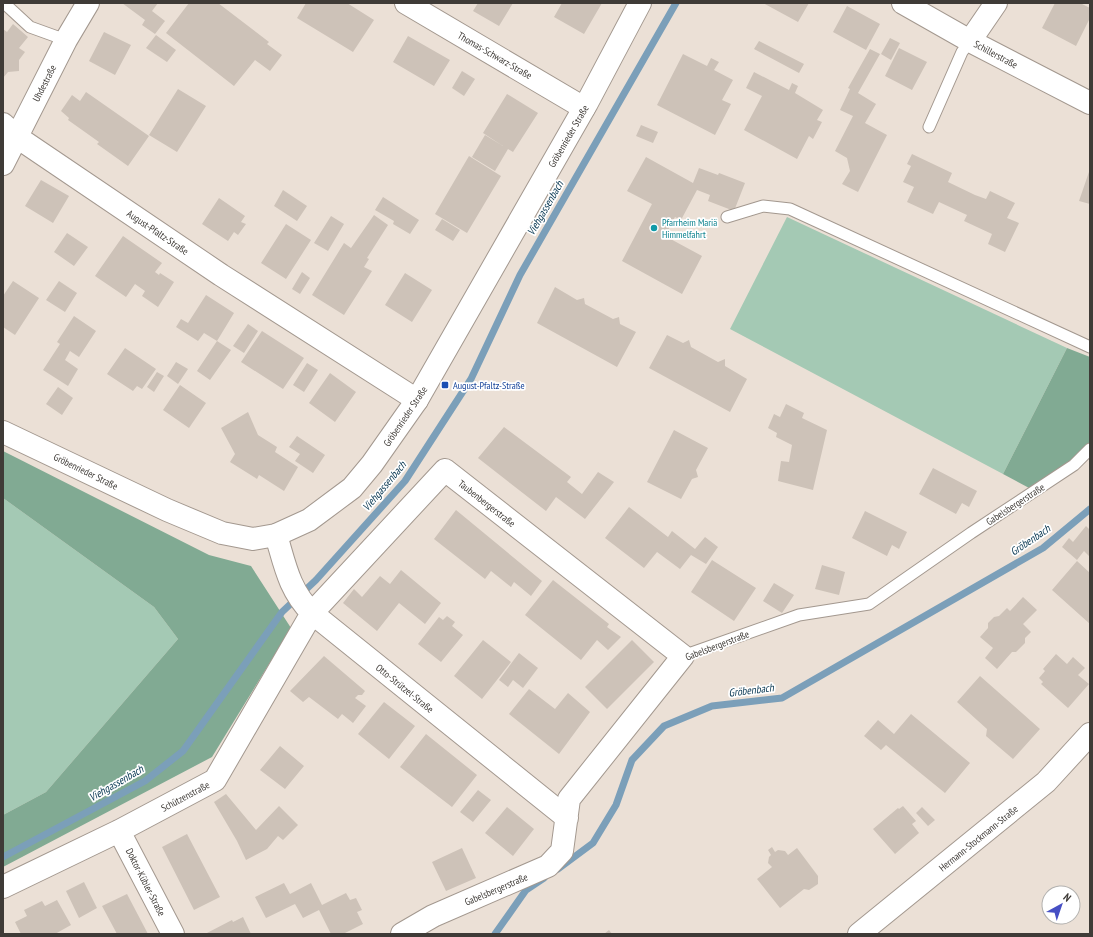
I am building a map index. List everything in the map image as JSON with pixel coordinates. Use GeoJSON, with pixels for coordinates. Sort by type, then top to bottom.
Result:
{"type":"FeatureCollection","features":[{"type":"Feature","properties":{"kind":"street","name":"Uhdestraße"},"geometry":{"type":"LineString","coordinates":[[3,164],[10,130],[88,3]]}},
{"type":"Feature","properties":{"kind":"street","name":"Thomas-Schwarz-Straße"},"geometry":{"type":"LineString","coordinates":[[406,3],[584,108]]}},
{"type":"Feature","properties":{"kind":"street","name":"Gröbenrieder Straße"},"geometry":{"type":"LineString","coordinates":[[3,432],[167,510],[222,532],[253,539],[276,535],[310,520],[352,488],[372,464],[417,400],[584,108],[640,3]]}},
{"type":"Feature","properties":{"kind":"street","name":"Schillerstraße"},"geometry":{"type":"LineString","coordinates":[[903,3],[970,41],[1090,103]]}},
{"type":"Feature","properties":{"kind":"street"},"geometry":{"type":"LineString","coordinates":[[970,41],[996,3]]}},
{"type":"Feature","properties":{"kind":"street","name":"August-Pfaltz-Straße"},"geometry":{"type":"LineString","coordinates":[[10,130],[221,275],[417,400]]}},
{"type":"Feature","properties":{"kind":"street","name":"Taubenbergerstraße"},"geometry":{"type":"LineString","coordinates":[[308,609],[445,470],[683,656]]}},
{"type":"Feature","properties":{"kind":"street","name":"Otto-Strützel-Straße"},"geometry":{"type":"LineString","coordinates":[[276,535],[290,584],[308,609],[567,818]]}},
{"type":"Feature","properties":{"kind":"street","name":"Schützenstraße"},"geometry":{"type":"LineString","coordinates":[[3,887],[120,831],[215,780],[308,609]]}},
{"type":"Feature","properties":{"kind":"street","name":"Gabelsbergerstraße"},"geometry":{"type":"LineString","coordinates":[[402,934],[433,916],[548,866],[562,851],[569,799],[683,656]]}},
{"type":"Feature","properties":{"kind":"street","name":"Hermann-Stockmann-Straße"},"geometry":{"type":"LineString","coordinates":[[859,934],[1046,782],[1090,734]]}},
{"type":"Feature","properties":{"kind":"street","name":"Doktor-Kübler-Straße"},"geometry":{"type":"LineString","coordinates":[[120,831],[173,934]]}},
{"type":"Feature","properties":{"kind":"lane"},"geometry":{"type":"LineString","coordinates":[[4,3],[30,27],[66,40]]}},
{"type":"Feature","properties":{"kind":"lane"},"geometry":{"type":"LineString","coordinates":[[929,127],[962,52],[970,41]]}},
{"type":"Feature","properties":{"kind":"lane"},"geometry":{"type":"LineString","coordinates":[[727,217],[763,206],[790,209],[1090,347]]}},
{"type":"Feature","properties":{"kind":"lane","name":"Gabelsbergerstraße"},"geometry":{"type":"LineString","coordinates":[[683,656],[799,615],[869,604],[971,533],[1074,465],[1090,449]]}},
{"type":"Feature","properties":{"kind":"green space"},"geometry":{"type":"Polygon","coordinates":[[[787,217],[1067,348],[1003,474],[730,329],[787,217]]]}},
{"type":"Feature","properties":{"kind":"green space"},"geometry":{"type":"Polygon","coordinates":[[[1067,348],[1090,357],[1090,444],[1073,461],[1031,489],[1003,474],[1067,348]]]}},
{"type":"Feature","properties":{"kind":"green space"},"geometry":{"type":"Polygon","coordinates":[[[3,451],[209,555],[251,566],[291,628],[212,757],[3,867],[3,815],[46,792],[178,639],[154,607],[3,498],[3,451]]]}},
{"type":"Feature","properties":{"kind":"green space"},"geometry":{"type":"Polygon","coordinates":[[[3,498],[154,607],[178,639],[46,792],[3,815],[3,498]]]}},
{"type":"Feature","properties":{"kind":"building"},"geometry":{"type":"Polygon","coordinates":[[[122,3],[158,3],[152,11],[165,21],[155,34],[142,25],[145,20],[122,3]]]}},
{"type":"Feature","properties":{"kind":"building"},"geometry":{"type":"Polygon","coordinates":[[[189,3],[218,3],[269,42],[267,44],[282,55],[270,71],[255,60],[234,86],[166,33],[189,3]]]}},
{"type":"Feature","properties":{"kind":"building"},"geometry":{"type":"Polygon","coordinates":[[[306,3],[347,3],[374,20],[353,52],[297,18],[306,3]]]}},
{"type":"Feature","properties":{"kind":"building"},"geometry":{"type":"Polygon","coordinates":[[[478,3],[513,3],[499,26],[473,11],[478,3]]]}},
{"type":"Feature","properties":{"kind":"building"},"geometry":{"type":"Polygon","coordinates":[[[562,3],[602,3],[584,34],[554,17],[562,3]]]}},
{"type":"Feature","properties":{"kind":"building"},"geometry":{"type":"Polygon","coordinates":[[[763,3],[809,3],[798,22],[763,3]]]}},
{"type":"Feature","properties":{"kind":"building"},"geometry":{"type":"Polygon","coordinates":[[[1055,3],[1080,3],[1090,8],[1090,18],[1076,46],[1042,28],[1055,3]]]}},
{"type":"Feature","properties":{"kind":"building"},"geometry":{"type":"Polygon","coordinates":[[[847,6],[880,24],[866,50],[833,32],[847,6]]]}},
{"type":"Feature","properties":{"kind":"building"},"geometry":{"type":"Polygon","coordinates":[[[13,24],[28,37],[19,48],[25,52],[19,60],[19,71],[8,72],[3,78],[3,29],[7,32],[13,24]]]}},
{"type":"Feature","properties":{"kind":"building"},"geometry":{"type":"Polygon","coordinates":[[[104,32],[131,45],[115,75],[89,61],[104,32]]]}},
{"type":"Feature","properties":{"kind":"building"},"geometry":{"type":"Polygon","coordinates":[[[156,35],[176,50],[167,62],[146,48],[156,35]]]}},
{"type":"Feature","properties":{"kind":"building"},"geometry":{"type":"Polygon","coordinates":[[[408,36],[450,60],[434,86],[393,62],[408,36]]]}},
{"type":"Feature","properties":{"kind":"building"},"geometry":{"type":"Polygon","coordinates":[[[890,38],[900,43],[891,60],[881,54],[890,38]]]}},
{"type":"Feature","properties":{"kind":"building"},"geometry":{"type":"Polygon","coordinates":[[[759,41],[804,64],[799,73],[754,49],[759,41]]]}},
{"type":"Feature","properties":{"kind":"building"},"geometry":{"type":"Polygon","coordinates":[[[899,48],[927,62],[912,90],[885,76],[899,48]]]}},
{"type":"Feature","properties":{"kind":"building"},"geometry":{"type":"Polygon","coordinates":[[[870,49],[880,54],[858,93],[876,104],[865,123],[887,135],[858,192],[842,184],[850,171],[847,158],[835,151],[853,116],[840,110],[850,89],[848,88],[870,49]]]}},
{"type":"Feature","properties":{"kind":"building"},"geometry":{"type":"Polygon","coordinates":[[[683,54],[707,66],[711,58],[719,62],[714,70],[733,80],[722,100],[731,104],[715,135],[657,105],[683,54]]]}},
{"type":"Feature","properties":{"kind":"building"},"geometry":{"type":"Polygon","coordinates":[[[462,71],[475,79],[464,96],[452,88],[462,71]]]}},
{"type":"Feature","properties":{"kind":"building"},"geometry":{"type":"Polygon","coordinates":[[[754,72],[789,90],[792,83],[798,86],[795,93],[823,110],[817,120],[822,122],[813,139],[809,136],[797,159],[744,130],[762,96],[746,88],[754,72]]]}},
{"type":"Feature","properties":{"kind":"building"},"geometry":{"type":"Polygon","coordinates":[[[178,89],[206,106],[177,152],[149,135],[178,89]]]}},
{"type":"Feature","properties":{"kind":"building"},"geometry":{"type":"Polygon","coordinates":[[[86,92],[149,136],[128,166],[97,144],[99,142],[68,120],[69,118],[61,111],[72,95],[80,101],[86,92]]]}},
{"type":"Feature","properties":{"kind":"building"},"geometry":{"type":"Polygon","coordinates":[[[507,94],[538,113],[513,152],[508,149],[495,171],[472,157],[485,135],[503,146],[483,133],[507,94]]]}},
{"type":"Feature","properties":{"kind":"building"},"geometry":{"type":"Polygon","coordinates":[[[641,125],[658,132],[653,143],[636,136],[641,125]]]}},
{"type":"Feature","properties":{"kind":"building"},"geometry":{"type":"Polygon","coordinates":[[[912,154],[952,173],[948,182],[975,195],[986,199],[990,191],[1015,203],[1007,218],[1019,223],[1005,252],[988,244],[992,234],[964,221],[967,215],[939,202],[933,214],[907,202],[914,187],[903,182],[911,166],[907,164],[912,154]]]}},
{"type":"Feature","properties":{"kind":"building"},"geometry":{"type":"Polygon","coordinates":[[[469,156],[501,176],[467,233],[435,214],[469,156]]]}},
{"type":"Feature","properties":{"kind":"building","name":"Pfarrheim Mariä Himmelfahrt"},"geometry":{"type":"Polygon","coordinates":[[[646,157],[693,183],[699,168],[718,175],[719,173],[745,183],[734,211],[708,201],[710,195],[697,190],[681,220],[675,217],[665,236],[702,256],[682,294],[622,261],[652,204],[627,191],[646,157]]]}},
{"type":"Feature","properties":{"kind":"building"},"geometry":{"type":"Polygon","coordinates":[[[1090,169],[1090,204],[1079,201],[1090,169]]]}},
{"type":"Feature","properties":{"kind":"building"},"geometry":{"type":"Polygon","coordinates":[[[41,180],[69,196],[53,223],[25,206],[41,180]]]}},
{"type":"Feature","properties":{"kind":"building"},"geometry":{"type":"Polygon","coordinates":[[[283,190],[307,206],[297,221],[274,206],[283,190]]]}},
{"type":"Feature","properties":{"kind":"building"},"geometry":{"type":"Polygon","coordinates":[[[383,197],[419,220],[410,234],[393,224],[394,221],[375,210],[383,197]]]}},
{"type":"Feature","properties":{"kind":"building"},"geometry":{"type":"Polygon","coordinates":[[[219,198],[245,216],[241,222],[246,224],[238,235],[234,232],[228,241],[202,224],[219,198]]]}},
{"type":"Feature","properties":{"kind":"building"},"geometry":{"type":"Polygon","coordinates":[[[374,215],[388,225],[367,258],[369,259],[364,267],[372,271],[344,315],[312,295],[344,243],[351,248],[374,215]]]}},
{"type":"Feature","properties":{"kind":"building"},"geometry":{"type":"Polygon","coordinates":[[[331,216],[344,224],[328,251],[314,243],[331,216]]]}},
{"type":"Feature","properties":{"kind":"building"},"geometry":{"type":"Polygon","coordinates":[[[442,219],[460,230],[453,241],[435,230],[442,219]]]}},
{"type":"Feature","properties":{"kind":"building"},"geometry":{"type":"Polygon","coordinates":[[[286,224],[311,240],[286,279],[261,263],[286,224]]]}},
{"type":"Feature","properties":{"kind":"building"},"geometry":{"type":"Polygon","coordinates":[[[67,233],[88,247],[74,266],[54,252],[67,233]]]}},
{"type":"Feature","properties":{"kind":"building"},"geometry":{"type":"Polygon","coordinates":[[[123,236],[162,263],[155,272],[159,275],[160,273],[174,282],[158,307],[142,296],[145,291],[135,284],[126,297],[95,276],[123,236]]]}},
{"type":"Feature","properties":{"kind":"building"},"geometry":{"type":"Polygon","coordinates":[[[302,272],[310,278],[300,294],[292,289],[302,272]]]}},
{"type":"Feature","properties":{"kind":"building"},"geometry":{"type":"Polygon","coordinates":[[[405,273],[432,290],[412,322],[385,305],[405,273]]]}},
{"type":"Feature","properties":{"kind":"building"},"geometry":{"type":"Polygon","coordinates":[[[13,281],[39,298],[15,335],[3,327],[3,296],[13,281]]]}},
{"type":"Feature","properties":{"kind":"building"},"geometry":{"type":"Polygon","coordinates":[[[59,281],[77,293],[65,312],[46,300],[59,281]]]}},
{"type":"Feature","properties":{"kind":"building"},"geometry":{"type":"Polygon","coordinates":[[[555,287],[577,300],[584,298],[585,304],[613,319],[619,317],[620,324],[636,332],[617,367],[537,323],[555,287]]]}},
{"type":"Feature","properties":{"kind":"building"},"geometry":{"type":"Polygon","coordinates":[[[206,295],[234,313],[217,341],[204,333],[198,341],[176,327],[181,319],[188,323],[206,295]]]}},
{"type":"Feature","properties":{"kind":"building"},"geometry":{"type":"Polygon","coordinates":[[[74,316],[96,331],[79,357],[70,351],[65,360],[78,369],[68,386],[43,370],[60,344],[57,342],[74,316]]]}},
{"type":"Feature","properties":{"kind":"building"},"geometry":{"type":"Polygon","coordinates":[[[248,324],[258,331],[244,353],[233,346],[248,324]]]}},
{"type":"Feature","properties":{"kind":"building"},"geometry":{"type":"Polygon","coordinates":[[[262,331],[304,358],[283,389],[241,362],[262,331]]]}},
{"type":"Feature","properties":{"kind":"building"},"geometry":{"type":"Polygon","coordinates":[[[667,335],[683,343],[689,340],[691,347],[718,362],[725,359],[725,366],[747,379],[730,412],[649,368],[667,335]]]}},
{"type":"Feature","properties":{"kind":"building"},"geometry":{"type":"Polygon","coordinates":[[[217,341],[231,350],[210,380],[197,371],[217,341]]]}},
{"type":"Feature","properties":{"kind":"building"},"geometry":{"type":"Polygon","coordinates":[[[125,348],[156,369],[142,389],[137,386],[133,391],[107,374],[125,348]]]}},
{"type":"Feature","properties":{"kind":"building"},"geometry":{"type":"Polygon","coordinates":[[[176,362],[188,369],[178,384],[167,376],[176,362]]]}},
{"type":"Feature","properties":{"kind":"building"},"geometry":{"type":"Polygon","coordinates":[[[307,363],[318,370],[304,392],[293,385],[307,363]]]}},
{"type":"Feature","properties":{"kind":"building"},"geometry":{"type":"Polygon","coordinates":[[[157,372],[164,376],[154,392],[147,387],[157,372]]]}},
{"type":"Feature","properties":{"kind":"building"},"geometry":{"type":"Polygon","coordinates":[[[330,373],[356,392],[335,422],[309,403],[330,373]]]}},
{"type":"Feature","properties":{"kind":"building"},"geometry":{"type":"Polygon","coordinates":[[[180,385],[206,403],[189,428],[163,410],[180,385]]]}},
{"type":"Feature","properties":{"kind":"building"},"geometry":{"type":"Polygon","coordinates":[[[58,387],[73,398],[62,415],[46,404],[58,387]]]}},
{"type":"Feature","properties":{"kind":"building"},"geometry":{"type":"Polygon","coordinates":[[[786,404],[804,413],[802,418],[827,430],[813,490],[778,481],[781,461],[789,462],[792,445],[776,437],[777,433],[768,428],[774,414],[780,417],[786,404]]]}},
{"type":"Feature","properties":{"kind":"building"},"geometry":{"type":"Polygon","coordinates":[[[248,412],[258,435],[277,447],[275,452],[298,467],[284,491],[259,475],[257,479],[230,462],[235,454],[221,428],[248,412]]]}},
{"type":"Feature","properties":{"kind":"building"},"geometry":{"type":"Polygon","coordinates":[[[504,427],[571,477],[567,482],[582,494],[598,472],[614,482],[585,519],[556,497],[546,511],[478,458],[504,427]]]}},
{"type":"Feature","properties":{"kind":"building"},"geometry":{"type":"Polygon","coordinates":[[[674,430],[708,448],[696,470],[698,477],[692,479],[681,499],[647,482],[674,430]]]}},
{"type":"Feature","properties":{"kind":"building"},"geometry":{"type":"Polygon","coordinates":[[[297,436],[325,455],[313,473],[295,461],[300,454],[289,447],[297,436]]]}},
{"type":"Feature","properties":{"kind":"building"},"geometry":{"type":"Polygon","coordinates":[[[933,468],[977,491],[969,507],[962,503],[956,514],[919,494],[933,468]]]}},
{"type":"Feature","properties":{"kind":"building"},"geometry":{"type":"Polygon","coordinates":[[[629,507],[668,537],[672,531],[695,549],[705,537],[718,547],[706,564],[691,555],[680,569],[657,552],[644,568],[605,538],[629,507]]]}},
{"type":"Feature","properties":{"kind":"building"},"geometry":{"type":"Polygon","coordinates":[[[456,510],[542,581],[531,596],[514,582],[511,587],[491,571],[485,579],[434,539],[456,510]]]}},
{"type":"Feature","properties":{"kind":"building"},"geometry":{"type":"Polygon","coordinates":[[[865,511],[907,532],[899,549],[892,545],[887,556],[852,538],[865,511]]]}},
{"type":"Feature","properties":{"kind":"building"},"geometry":{"type":"Polygon","coordinates":[[[1086,526],[1090,530],[1090,557],[1084,551],[1077,560],[1062,547],[1069,538],[1073,542],[1086,526]]]}},
{"type":"Feature","properties":{"kind":"building"},"geometry":{"type":"Polygon","coordinates":[[[712,560],[756,588],[734,621],[691,592],[712,560]]]}},
{"type":"Feature","properties":{"kind":"building"},"geometry":{"type":"Polygon","coordinates":[[[1077,561],[1090,573],[1090,624],[1052,590],[1077,561]]]}},
{"type":"Feature","properties":{"kind":"building"},"geometry":{"type":"Polygon","coordinates":[[[822,565],[845,572],[839,595],[815,589],[822,565]]]}},
{"type":"Feature","properties":{"kind":"building"},"geometry":{"type":"Polygon","coordinates":[[[401,570],[441,603],[425,624],[399,603],[377,631],[343,603],[354,589],[362,597],[380,576],[390,584],[401,570]]]}},
{"type":"Feature","properties":{"kind":"building"},"geometry":{"type":"Polygon","coordinates":[[[553,580],[609,624],[607,627],[621,637],[608,650],[597,640],[581,660],[525,615],[553,580]]]}},
{"type":"Feature","properties":{"kind":"building"},"geometry":{"type":"Polygon","coordinates":[[[774,583],[794,595],[782,613],[763,601],[774,583]]]}},
{"type":"Feature","properties":{"kind":"building"},"geometry":{"type":"Polygon","coordinates":[[[1023,597],[1037,610],[1023,624],[1031,632],[1025,638],[1025,643],[1016,652],[1012,652],[997,669],[985,658],[993,648],[980,637],[988,628],[988,623],[994,617],[999,616],[1007,608],[1010,611],[1023,597]]]}},
{"type":"Feature","properties":{"kind":"building"},"geometry":{"type":"Polygon","coordinates":[[[447,616],[455,622],[452,626],[463,635],[441,662],[418,644],[439,617],[443,620],[447,616]]]}},
{"type":"Feature","properties":{"kind":"building"},"geometry":{"type":"Polygon","coordinates":[[[483,640],[511,662],[482,699],[454,676],[483,640]]]}},
{"type":"Feature","properties":{"kind":"building"},"geometry":{"type":"Polygon","coordinates":[[[632,640],[654,662],[607,709],[585,687],[632,640]]]}},
{"type":"Feature","properties":{"kind":"building"},"geometry":{"type":"Polygon","coordinates":[[[519,653],[538,668],[523,688],[513,680],[508,687],[499,680],[519,653]]]}},
{"type":"Feature","properties":{"kind":"building"},"geometry":{"type":"Polygon","coordinates":[[[1056,654],[1067,664],[1073,657],[1085,668],[1078,675],[1089,684],[1068,708],[1041,684],[1043,682],[1039,678],[1045,671],[1043,669],[1056,654]]]}},
{"type":"Feature","properties":{"kind":"building"},"geometry":{"type":"Polygon","coordinates":[[[324,656],[365,691],[362,695],[358,695],[355,698],[366,706],[353,723],[342,714],[338,719],[309,697],[303,702],[290,691],[324,656]]]}},
{"type":"Feature","properties":{"kind":"building"},"geometry":{"type":"Polygon","coordinates":[[[980,676],[1040,729],[1013,759],[986,736],[987,729],[957,702],[980,676]]]}},
{"type":"Feature","properties":{"kind":"building"},"geometry":{"type":"Polygon","coordinates":[[[529,689],[555,709],[568,693],[590,712],[559,754],[509,714],[529,689]]]}},
{"type":"Feature","properties":{"kind":"building"},"geometry":{"type":"Polygon","coordinates":[[[384,702],[415,726],[389,759],[358,734],[384,702]]]}},
{"type":"Feature","properties":{"kind":"building"},"geometry":{"type":"Polygon","coordinates":[[[911,714],[970,763],[945,793],[886,745],[881,750],[864,736],[878,720],[894,734],[911,714]]]}},
{"type":"Feature","properties":{"kind":"building"},"geometry":{"type":"Polygon","coordinates":[[[426,734],[477,775],[452,807],[400,767],[426,734]]]}},
{"type":"Feature","properties":{"kind":"building"},"geometry":{"type":"Polygon","coordinates":[[[280,746],[304,766],[285,789],[260,770],[280,746]]]}},
{"type":"Feature","properties":{"kind":"building"},"geometry":{"type":"Polygon","coordinates":[[[478,790],[491,800],[473,822],[460,812],[478,790]]]}},
{"type":"Feature","properties":{"kind":"building"},"geometry":{"type":"Polygon","coordinates":[[[226,794],[256,830],[279,806],[298,825],[283,840],[278,836],[267,849],[246,860],[237,841],[214,802],[226,794]]]}},
{"type":"Feature","properties":{"kind":"building"},"geometry":{"type":"Polygon","coordinates":[[[903,806],[916,821],[912,824],[919,833],[895,854],[873,829],[898,808],[899,809],[903,806]]]}},
{"type":"Feature","properties":{"kind":"building"},"geometry":{"type":"Polygon","coordinates":[[[507,807],[534,829],[513,856],[485,833],[507,807]]]}},
{"type":"Feature","properties":{"kind":"building"},"geometry":{"type":"Polygon","coordinates":[[[922,807],[935,820],[928,826],[916,813],[922,807]]]}},
{"type":"Feature","properties":{"kind":"building"},"geometry":{"type":"Polygon","coordinates":[[[187,834],[220,897],[194,910],[162,847],[187,834]]]}},
{"type":"Feature","properties":{"kind":"building"},"geometry":{"type":"Polygon","coordinates":[[[772,847],[775,852],[778,850],[785,851],[788,855],[797,848],[818,876],[818,884],[809,890],[804,889],[780,908],[757,879],[772,867],[768,863],[771,855],[768,850],[772,847]]]}},
{"type":"Feature","properties":{"kind":"building"},"geometry":{"type":"Polygon","coordinates":[[[462,848],[476,878],[446,891],[432,862],[462,848]]]}},
{"type":"Feature","properties":{"kind":"building"},"geometry":{"type":"Polygon","coordinates":[[[84,882],[97,908],[79,918],[66,891],[84,882]]]}},
{"type":"Feature","properties":{"kind":"building"},"geometry":{"type":"Polygon","coordinates":[[[284,883],[290,894],[311,883],[322,905],[346,893],[350,900],[356,898],[362,910],[357,912],[363,924],[343,934],[331,934],[319,910],[303,918],[295,904],[266,918],[255,897],[284,883]]]}},
{"type":"Feature","properties":{"kind":"building"},"geometry":{"type":"Polygon","coordinates":[[[127,894],[148,934],[117,934],[102,906],[127,894]]]}},
{"type":"Feature","properties":{"kind":"building"},"geometry":{"type":"Polygon","coordinates":[[[57,900],[71,925],[55,934],[21,934],[15,922],[27,916],[24,910],[42,901],[45,906],[57,900]]]}},
{"type":"Feature","properties":{"kind":"building"},"geometry":{"type":"Polygon","coordinates":[[[243,917],[251,934],[205,934],[232,920],[233,922],[243,917]]]}},
{"type":"Feature","properties":{"kind":"building"},"geometry":{"type":"Polygon","coordinates":[[[609,930],[612,934],[604,934],[609,930]]]}},
{"type":"Feature","properties":{"kind":"waterway","name":"Viehgassenbach"},"geometry":{"type":"LineString","coordinates":[[3,857],[145,781],[183,751],[282,612],[316,580],[405,481],[471,379],[520,275],[676,3]]}},
{"type":"Feature","properties":{"kind":"waterway","name":"Gröbenbach"},"geometry":{"type":"LineString","coordinates":[[558,869],[593,843],[616,805],[632,760],[664,726],[712,706],[782,698],[1043,548],[1090,509]]}},
{"type":"Feature","properties":{"kind":"waterway","name":"Gröbenbach"},"geometry":{"type":"LineString","coordinates":[[495,934],[526,890],[544,878]]}},
{"type":"Feature","properties":{"kind":"place","name":"Pfarrheim Mariä Himmelfahrt"},"geometry":{"type":"Point","coordinates":[654,228]}},
{"type":"Feature","properties":{"kind":"place","name":"August-Pfaltz-Straße"},"geometry":{"type":"Point","coordinates":[445,385]}}]}
